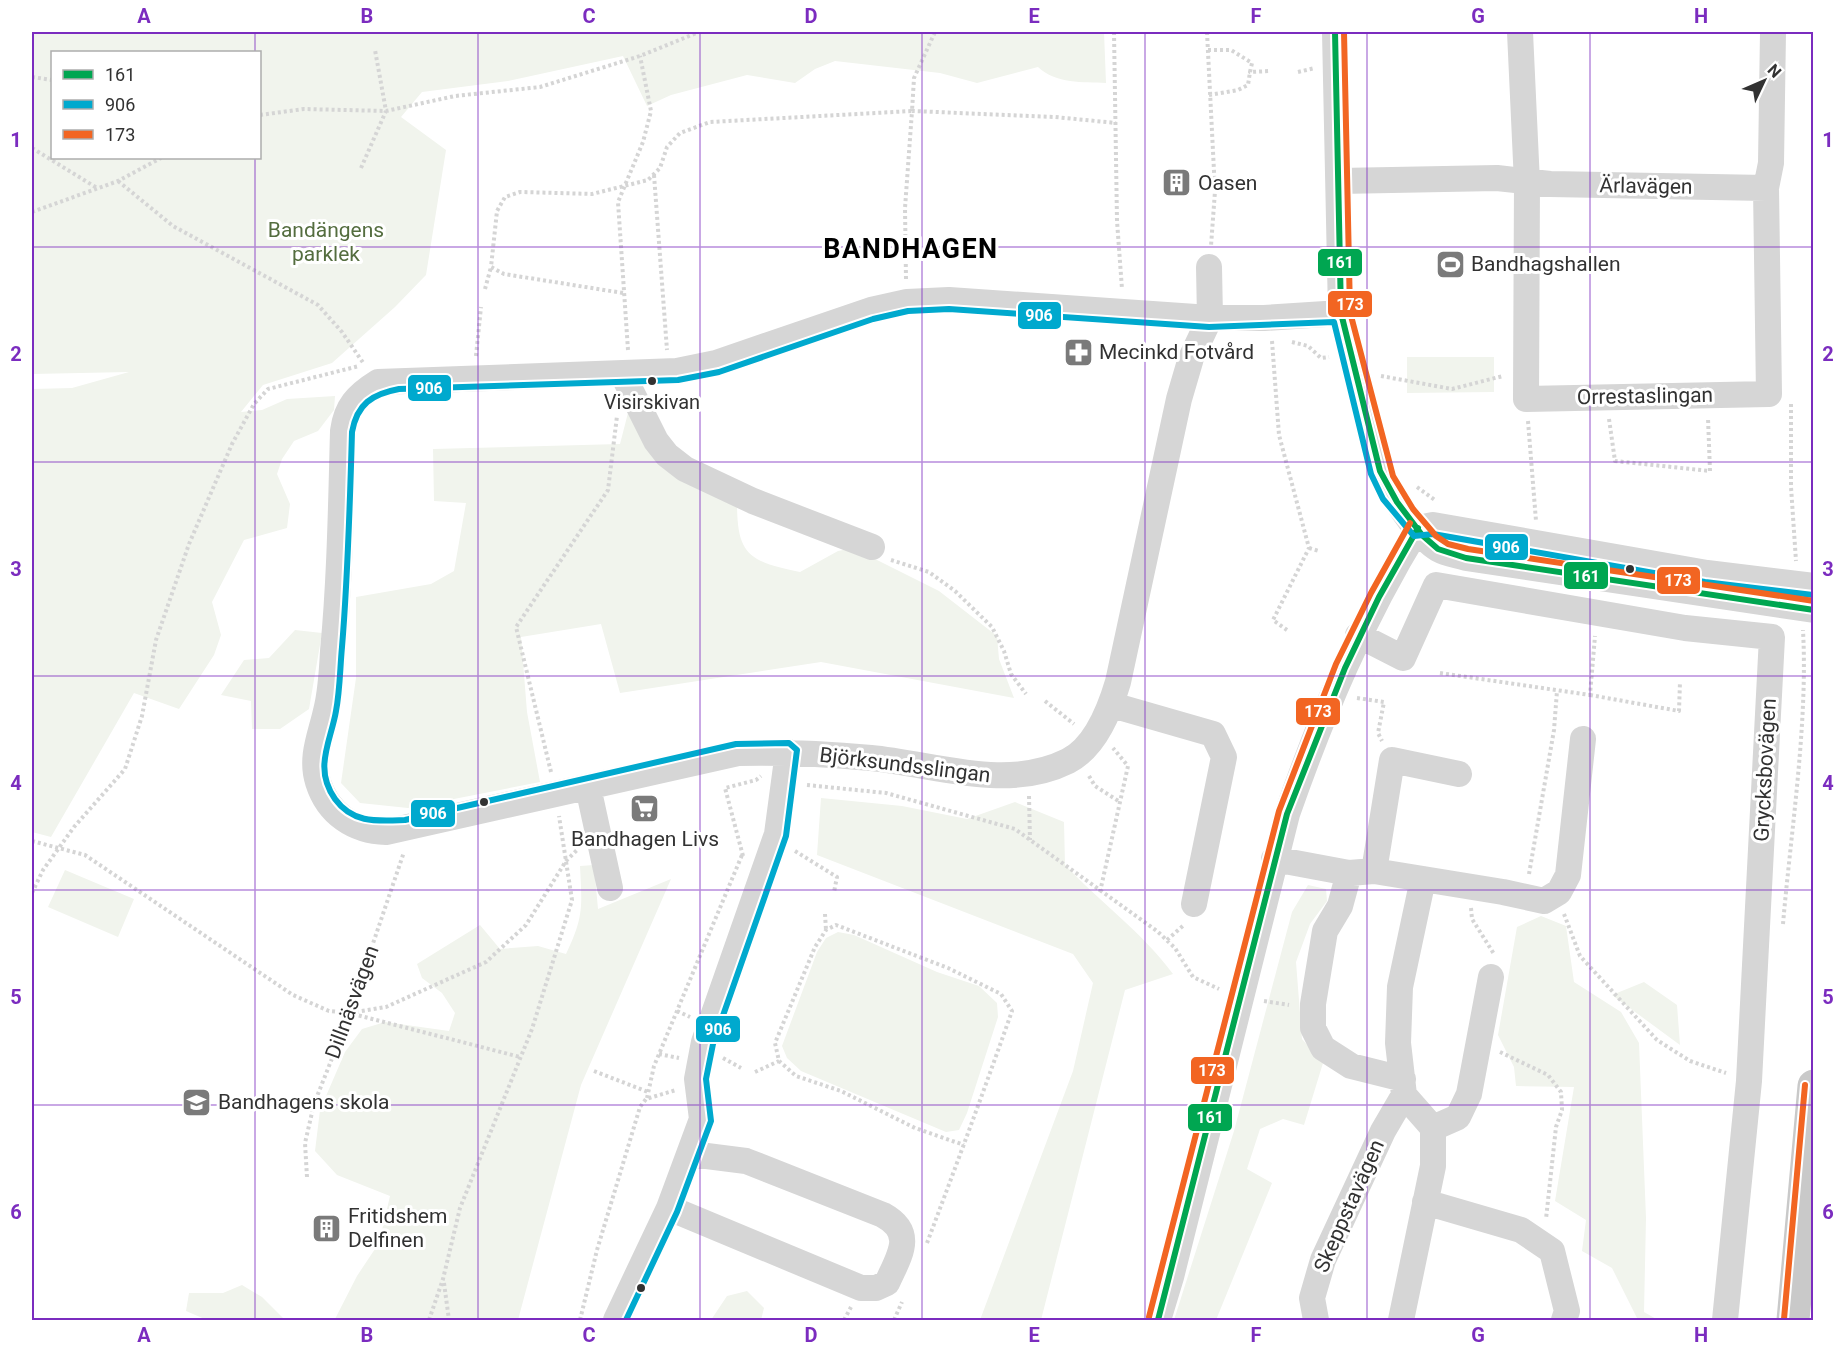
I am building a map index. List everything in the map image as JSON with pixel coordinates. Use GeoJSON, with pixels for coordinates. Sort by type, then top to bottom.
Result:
{"type":"FeatureCollection","features":[{"type":"Feature","properties":{"kind":"main road"},"geometry":{"type":"LineString","coordinates":[[1793,1320],[1814,1086]]}},
{"type":"Feature","properties":{"kind":"street"},"geometry":{"type":"LineString","coordinates":[[1335,32],[1341,313],[1349,353],[1380,471],[1390,494],[1428,542],[1440,550],[1466,558],[1814,610]]}},
{"type":"Feature","properties":{"kind":"street"},"geometry":{"type":"LineString","coordinates":[[1520,32],[1527,183],[1526,399]]}},
{"type":"Feature","properties":{"kind":"street","name":"Orrestaslingan"},"geometry":{"type":"LineString","coordinates":[[1526,399],[1769,394],[1766,188],[1771,163],[1773,32]]}},
{"type":"Feature","properties":{"kind":"street","name":"Ärlavägen"},"geometry":{"type":"LineString","coordinates":[[1339,181],[1497,178],[1527,183],[1766,188]]}},
{"type":"Feature","properties":{"kind":"street"},"geometry":{"type":"LineString","coordinates":[[1209,267],[1210,318]]}},
{"type":"Feature","properties":{"kind":"street","name":"Björksundsslingan"},"geometry":{"type":"LineString","coordinates":[[1210,318],[1191,358],[1179,399],[1112,705],[1101,726],[1078,755],[1068,762],[1035,772],[1006,777],[872,758],[788,752],[738,753],[406,829],[368,831],[346,820],[327,804],[317,780],[315,749],[327,710],[334,642],[344,423],[352,402],[368,375],[398,380],[622,375],[669,371],[716,363],[871,310],[907,302],[949,300],[1124,314],[1210,318],[1264,318],[1341,313]]}},
{"type":"Feature","properties":{"kind":"street"},"geometry":{"type":"LineString","coordinates":[[622,375],[656,441],[667,455],[686,469],[753,501],[872,547]]}},
{"type":"Feature","properties":{"kind":"street"},"geometry":{"type":"LineString","coordinates":[[1158,1320],[1190,1201],[1274,859],[1310,749],[1358,635],[1418,528],[1433,525],[1707,573],[1814,586]]}},
{"type":"Feature","properties":{"kind":"street","name":"Grycksbovägen"},"geometry":{"type":"LineString","coordinates":[[1358,635],[1403,658],[1436,585],[1685,628],[1772,637],[1749,1080],[1725,1320]]}},
{"type":"Feature","properties":{"kind":"street"},"geometry":{"type":"LineString","coordinates":[[1112,705],[1213,734],[1224,757],[1194,904]]}},
{"type":"Feature","properties":{"kind":"street"},"geometry":{"type":"LineString","coordinates":[[1274,859],[1423,879],[1544,901],[1556,894],[1568,874],[1582,739]]}},
{"type":"Feature","properties":{"kind":"street"},"geometry":{"type":"LineString","coordinates":[[615,1320],[669,1208],[691,1154],[702,1119],[697,1079],[704,1042],[775,839],[775,777],[788,752]]}},
{"type":"Feature","properties":{"kind":"street"},"geometry":{"type":"LineString","coordinates":[[1403,1087],[1351,1066],[1323,1048],[1313,1028],[1313,1004],[1324,931],[1361,872],[1392,760],[1459,774]]}},
{"type":"Feature","properties":{"kind":"street"},"geometry":{"type":"LineString","coordinates":[[588,787],[610,888]]}},
{"type":"Feature","properties":{"kind":"street"},"geometry":{"type":"LineString","coordinates":[[1401,1320],[1433,1166],[1433,1128],[1403,1087],[1398,1042],[1400,987],[1423,879]]}},
{"type":"Feature","properties":{"kind":"street"},"geometry":{"type":"LineString","coordinates":[[1433,1128],[1458,1117],[1469,1094],[1481,1043],[1491,977]]}},
{"type":"Feature","properties":{"kind":"street","name":"Skeppstavägen"},"geometry":{"type":"LineString","coordinates":[[1316,1320],[1312,1298],[1317,1276],[1403,1087]]}},
{"type":"Feature","properties":{"kind":"street"},"geometry":{"type":"LineString","coordinates":[[669,1208],[861,1288],[876,1288],[887,1283],[902,1250],[902,1235],[897,1223],[883,1215],[746,1161],[691,1154]]}},
{"type":"Feature","properties":{"kind":"street"},"geometry":{"type":"LineString","coordinates":[[1425,1202],[1521,1230],[1552,1251],[1567,1311],[1564,1320]]}},
{"type":"Feature","properties":{"kind":"path"},"geometry":{"type":"LineString","coordinates":[[261,114],[304,110],[386,111],[455,96],[540,87],[640,56],[699,32]]}},
{"type":"Feature","properties":{"kind":"path"},"geometry":{"type":"LineString","coordinates":[[907,302],[905,208],[914,78],[935,32]]}},
{"type":"Feature","properties":{"kind":"path"},"geometry":{"type":"LineString","coordinates":[[1114,32],[1117,221],[1124,314]]}},
{"type":"Feature","properties":{"kind":"path"},"geometry":{"type":"LineString","coordinates":[[1207,32],[1215,191],[1209,267]]}},
{"type":"Feature","properties":{"kind":"path"},"geometry":{"type":"LineString","coordinates":[[361,168],[386,111],[375,50]]}},
{"type":"Feature","properties":{"kind":"path"},"geometry":{"type":"LineString","coordinates":[[1208,50],[1231,50],[1241,54],[1252,63],[1248,85],[1238,90],[1209,95]]}},
{"type":"Feature","properties":{"kind":"path"},"geometry":{"type":"LineString","coordinates":[[622,375],[628,356],[618,202],[643,142],[651,111],[640,56]]}},
{"type":"Feature","properties":{"kind":"path"},"geometry":{"type":"LineString","coordinates":[[1298,72],[1315,68]]}},
{"type":"Feature","properties":{"kind":"path"},"geometry":{"type":"LineString","coordinates":[[1250,72],[1270,71]]}},
{"type":"Feature","properties":{"kind":"path"},"geometry":{"type":"LineString","coordinates":[[32,77],[51,80]]}},
{"type":"Feature","properties":{"kind":"path"},"geometry":{"type":"LineString","coordinates":[[485,289],[491,267],[497,211],[505,197],[520,192],[592,194],[648,180],[660,168],[667,147],[680,133],[710,122],[912,111],[1055,117],[1116,123]]}},
{"type":"Feature","properties":{"kind":"path"},"geometry":{"type":"LineString","coordinates":[[32,148],[97,188]]}},
{"type":"Feature","properties":{"kind":"path"},"geometry":{"type":"LineString","coordinates":[[32,213],[118,181],[159,159]]}},
{"type":"Feature","properties":{"kind":"path"},"geometry":{"type":"LineString","coordinates":[[654,174],[669,371]]}},
{"type":"Feature","properties":{"kind":"path"},"geometry":{"type":"LineString","coordinates":[[32,893],[43,870],[60,846],[125,770],[142,716],[156,640],[189,544],[232,444],[254,404],[268,389],[368,375],[342,332],[318,305],[174,226],[118,181]]}},
{"type":"Feature","properties":{"kind":"path"},"geometry":{"type":"LineString","coordinates":[[491,267],[504,274],[623,293]]}},
{"type":"Feature","properties":{"kind":"path"},"geometry":{"type":"LineString","coordinates":[[474,377],[481,307]]}},
{"type":"Feature","properties":{"kind":"path"},"geometry":{"type":"LineString","coordinates":[[1261,341],[1308,346],[1321,358],[1349,353]]}},
{"type":"Feature","properties":{"kind":"path"},"geometry":{"type":"LineString","coordinates":[[1272,341],[1280,435],[1309,548],[1273,621],[1287,630]]}},
{"type":"Feature","properties":{"kind":"path"},"geometry":{"type":"LineString","coordinates":[[1379,385],[1377,375],[1452,389],[1525,370]]}},
{"type":"Feature","properties":{"kind":"path"},"geometry":{"type":"LineString","coordinates":[[1610,432],[1615,461],[1710,471],[1708,395]]}},
{"type":"Feature","properties":{"kind":"path"},"geometry":{"type":"LineString","coordinates":[[1526,399],[1536,521]]}},
{"type":"Feature","properties":{"kind":"path"},"geometry":{"type":"LineString","coordinates":[[552,779],[516,627],[608,489],[617,414]]}},
{"type":"Feature","properties":{"kind":"path"},"geometry":{"type":"LineString","coordinates":[[1409,479],[1431,498],[1441,503]]}},
{"type":"Feature","properties":{"kind":"path"},"geometry":{"type":"LineString","coordinates":[[1526,520],[1548,524]]}},
{"type":"Feature","properties":{"kind":"path"},"geometry":{"type":"LineString","coordinates":[[872,547],[890,560],[929,572],[955,591],[992,627],[1004,651],[1011,674],[1026,694]]}},
{"type":"Feature","properties":{"kind":"path"},"geometry":{"type":"LineString","coordinates":[[1309,548],[1319,550]]}},
{"type":"Feature","properties":{"kind":"path"},"geometry":{"type":"LineString","coordinates":[[1590,695],[1598,612]]}},
{"type":"Feature","properties":{"kind":"path"},"geometry":{"type":"LineString","coordinates":[[1440,673],[1590,695],[1679,711],[1680,681]]}},
{"type":"Feature","properties":{"kind":"path"},"geometry":{"type":"LineString","coordinates":[[1526,896],[1554,730],[1557,691]]}},
{"type":"Feature","properties":{"kind":"path"},"geometry":{"type":"LineString","coordinates":[[1348,697],[1384,702],[1378,733]]}},
{"type":"Feature","properties":{"kind":"path"},"geometry":{"type":"LineString","coordinates":[[1046,701],[1081,730]]}},
{"type":"Feature","properties":{"kind":"path"},"geometry":{"type":"LineString","coordinates":[[1100,892],[1128,766],[1120,754],[1106,741]]}},
{"type":"Feature","properties":{"kind":"path"},"geometry":{"type":"LineString","coordinates":[[1087,772],[1095,786],[1120,802]]}},
{"type":"Feature","properties":{"kind":"path"},"geometry":{"type":"LineString","coordinates":[[580,1320],[597,1250],[640,1107],[646,1099],[654,1066],[742,855],[725,788],[775,777],[886,793],[1015,829],[1162,935],[1175,948],[1193,977],[1225,992]]}},
{"type":"Feature","properties":{"kind":"path"},"geometry":{"type":"LineString","coordinates":[[1029,789],[1030,840]]}},
{"type":"Feature","properties":{"kind":"path"},"geometry":{"type":"LineString","coordinates":[[429,1320],[443,1280],[460,1208],[520,1057],[573,900],[559,813]]}},
{"type":"Feature","properties":{"kind":"path","name":"Dillnäsvägen"},"geometry":{"type":"LineString","coordinates":[[307,1177],[305,1143],[314,1104],[350,1013],[406,848],[406,829]]}},
{"type":"Feature","properties":{"kind":"path"},"geometry":{"type":"LineString","coordinates":[[775,839],[837,877],[834,892]]}},
{"type":"Feature","properties":{"kind":"path"},"geometry":{"type":"LineString","coordinates":[[32,841],[60,846],[85,855],[293,995],[329,1011],[350,1013],[520,1057]]}},
{"type":"Feature","properties":{"kind":"path"},"geometry":{"type":"LineString","coordinates":[[742,855],[749,860]]}},
{"type":"Feature","properties":{"kind":"path"},"geometry":{"type":"LineString","coordinates":[[350,1013],[386,1007],[486,962],[526,925],[566,861]]}},
{"type":"Feature","properties":{"kind":"path"},"geometry":{"type":"LineString","coordinates":[[1556,894],[1580,956],[1657,1040],[1690,1061],[1749,1080]]}},
{"type":"Feature","properties":{"kind":"path"},"geometry":{"type":"LineString","coordinates":[[825,914],[826,930]]}},
{"type":"Feature","properties":{"kind":"path"},"geometry":{"type":"LineString","coordinates":[[1472,919],[1498,961],[1491,977]]}},
{"type":"Feature","properties":{"kind":"path"},"geometry":{"type":"LineString","coordinates":[[925,1248],[964,1145],[1012,1011],[1002,994],[948,968],[836,925],[826,930],[815,947],[775,1043],[779,1060],[796,1076],[841,1091],[915,1128],[964,1145]]}},
{"type":"Feature","properties":{"kind":"path"},"geometry":{"type":"LineString","coordinates":[[1258,1000],[1282,1005],[1313,1004]]}},
{"type":"Feature","properties":{"kind":"path"},"geometry":{"type":"LineString","coordinates":[[1481,1043],[1548,1075],[1561,1092],[1562,1110],[1556,1127],[1544,1245]]}},
{"type":"Feature","properties":{"kind":"path"},"geometry":{"type":"LineString","coordinates":[[754,1072],[779,1060]]}},
{"type":"Feature","properties":{"kind":"path"},"geometry":{"type":"LineString","coordinates":[[594,1071],[648,1092]]}},
{"type":"Feature","properties":{"kind":"path"},"geometry":{"type":"LineString","coordinates":[[646,1099],[676,1090],[698,1089]]}},
{"type":"Feature","properties":{"kind":"path"},"geometry":{"type":"LineString","coordinates":[[443,1280],[449,1320]]}},
{"type":"Feature","properties":{"kind":"path"},"geometry":{"type":"LineString","coordinates":[[894,1320],[905,1295]]}},
{"type":"Feature","properties":{"kind":"green space","name":"Bandängens parklek"},"geometry":{"type":"Polygon","coordinates":[[[32,32],[1104,32],[1106,83],[1061,79],[1045,73],[1038,67],[977,83],[940,73],[835,61],[815,69],[795,83],[747,75],[671,95],[647,106],[623,56],[508,81],[422,92],[401,117],[446,150],[426,275],[395,307],[332,363],[263,385],[241,412],[262,410],[287,399],[335,396],[334,410],[318,431],[294,441],[282,459],[277,474],[290,504],[287,528],[244,540],[212,602],[221,635],[214,655],[179,709],[134,693],[51,837],[32,832],[32,389],[72,388],[129,372],[32,374],[32,32]]]}},
{"type":"Feature","properties":{"kind":"green space"},"geometry":{"type":"Polygon","coordinates":[[[1407,357],[1494,357],[1494,392],[1407,393],[1407,357]]]}},
{"type":"Feature","properties":{"kind":"green space"},"geometry":{"type":"Polygon","coordinates":[[[629,409],[737,502],[740,534],[743,545],[749,553],[769,564],[800,572],[838,551],[853,548],[939,591],[997,636],[999,659],[1014,698],[821,662],[620,693],[601,624],[521,637],[527,712],[540,782],[408,808],[360,803],[341,783],[356,678],[356,597],[431,584],[454,571],[466,503],[434,501],[433,449],[620,444],[629,409]]]}},
{"type":"Feature","properties":{"kind":"green space"},"geometry":{"type":"Polygon","coordinates":[[[295,630],[322,633],[309,709],[280,729],[252,729],[251,701],[221,695],[244,660],[269,658],[295,630]]]}},
{"type":"Feature","properties":{"kind":"green space"},"geometry":{"type":"Polygon","coordinates":[[[821,798],[902,806],[967,819],[1015,802],[1064,822],[1065,865],[1148,944],[1173,974],[1125,990],[1041,1320],[980,1320],[1073,1071],[1093,983],[1073,954],[817,855],[821,798]]]}},
{"type":"Feature","properties":{"kind":"green space"},"geometry":{"type":"Polygon","coordinates":[[[594,865],[598,909],[671,879],[581,1085],[518,1320],[310,1320],[335,1319],[357,1276],[379,1243],[390,1196],[337,1175],[315,1151],[320,1110],[345,1052],[362,1029],[385,1022],[449,1031],[455,1013],[442,993],[422,978],[417,964],[480,925],[500,949],[538,946],[566,954],[579,920],[580,866],[594,865]]]}},
{"type":"Feature","properties":{"kind":"green space"},"geometry":{"type":"Polygon","coordinates":[[[65,870],[134,899],[118,937],[48,907],[65,870]]]}},
{"type":"Feature","properties":{"kind":"green space"},"geometry":{"type":"Polygon","coordinates":[[[1308,885],[1326,889],[1327,901],[1310,924],[1296,962],[1302,1039],[1323,1063],[1304,1125],[1283,1119],[1260,1129],[1247,1169],[1272,1183],[1216,1320],[1174,1320],[1234,1131],[1292,912],[1308,885]]]}},
{"type":"Feature","properties":{"kind":"green space"},"geometry":{"type":"Polygon","coordinates":[[[1541,916],[1566,926],[1574,982],[1621,1012],[1639,1043],[1646,1218],[1644,1312],[1658,1320],[1638,1320],[1612,1268],[1582,1251],[1586,1220],[1555,1201],[1574,1087],[1516,1086],[1514,1067],[1498,1035],[1517,927],[1541,916]]]}},
{"type":"Feature","properties":{"kind":"green space"},"geometry":{"type":"Polygon","coordinates":[[[838,932],[854,935],[937,972],[979,986],[997,1003],[998,1017],[967,1113],[959,1130],[946,1132],[801,1071],[787,1058],[782,1046],[817,952],[826,938],[838,932]]]}},
{"type":"Feature","properties":{"kind":"green space"},"geometry":{"type":"Polygon","coordinates":[[[1644,982],[1677,1005],[1680,1045],[1612,995],[1644,982]]]}},
{"type":"Feature","properties":{"kind":"green space"},"geometry":{"type":"Polygon","coordinates":[[[242,1285],[262,1297],[285,1320],[207,1320],[186,1311],[189,1293],[223,1293],[242,1285]]]}},
{"type":"Feature","properties":{"kind":"green space"},"geometry":{"type":"Polygon","coordinates":[[[747,1291],[764,1308],[761,1320],[711,1320],[727,1296],[747,1291]]]}},
{"type":"Feature","properties":{"kind":"transit line","name":"161"},"geometry":{"type":"LineString","coordinates":[[1335,32],[1341,313],[1380,471],[1397,502],[1422,535],[1438,549],[1466,558],[1814,610]]}},
{"type":"Feature","properties":{"kind":"transit line","name":"173"},"geometry":{"type":"LineString","coordinates":[[1344,32],[1350,312],[1393,476],[1413,509],[1436,536],[1448,544],[1468,549],[1814,601]]}},
{"type":"Feature","properties":{"kind":"transit line","name":"906"},"geometry":{"type":"LineString","coordinates":[[626,1320],[677,1212],[711,1121],[706,1079],[713,1044],[786,836],[797,750],[789,743],[736,744],[405,820],[367,819],[358,817],[342,807],[329,788],[324,765],[339,687],[347,566],[352,432],[354,422],[362,407],[374,397],[399,389],[678,380],[719,372],[873,319],[908,311],[949,309],[1209,327],[1334,322],[1371,474],[1383,499],[1414,536],[1433,534],[1705,582],[1813,595]]}},
{"type":"Feature","properties":{"kind":"transit line","name":"173"},"geometry":{"type":"LineString","coordinates":[[1149,1317],[1279,811],[1336,664],[1371,593],[1410,523]]}},
{"type":"Feature","properties":{"kind":"transit line","name":"161"},"geometry":{"type":"LineString","coordinates":[[1158,1320],[1287,814],[1345,668],[1379,597],[1418,528]]}},
{"type":"Feature","properties":{"kind":"transit line","name":"173"},"geometry":{"type":"LineString","coordinates":[[1784,1319],[1805,1085]]}},
{"type":"Feature","properties":{"kind":"place","name":"Oasen"},"geometry":{"type":"Point","coordinates":[1177,183]}},
{"type":"Feature","properties":{"kind":"place","name":"Bandhagshallen"},"geometry":{"type":"Point","coordinates":[1450,264]}},
{"type":"Feature","properties":{"kind":"place","name":"Mecinkd Fotvård"},"geometry":{"type":"Point","coordinates":[1078,352]}},
{"type":"Feature","properties":{"kind":"place","name":"Visirskivan"},"geometry":{"type":"Point","coordinates":[652,381]}},
{"type":"Feature","properties":{"kind":"place","name":"Bandhagen Livs"},"geometry":{"type":"Point","coordinates":[645,808]}},
{"type":"Feature","properties":{"kind":"place","name":"Bandhagens skola"},"geometry":{"type":"Point","coordinates":[197,1102]}},
{"type":"Feature","properties":{"kind":"place","name":"Fritidshem Delfinen"},"geometry":{"type":"Point","coordinates":[327,1228]}},
{"type":"Feature","properties":{"kind":"district","name":"BANDHAGEN"},"geometry":{"type":"Point","coordinates":[911,249]}}]}
